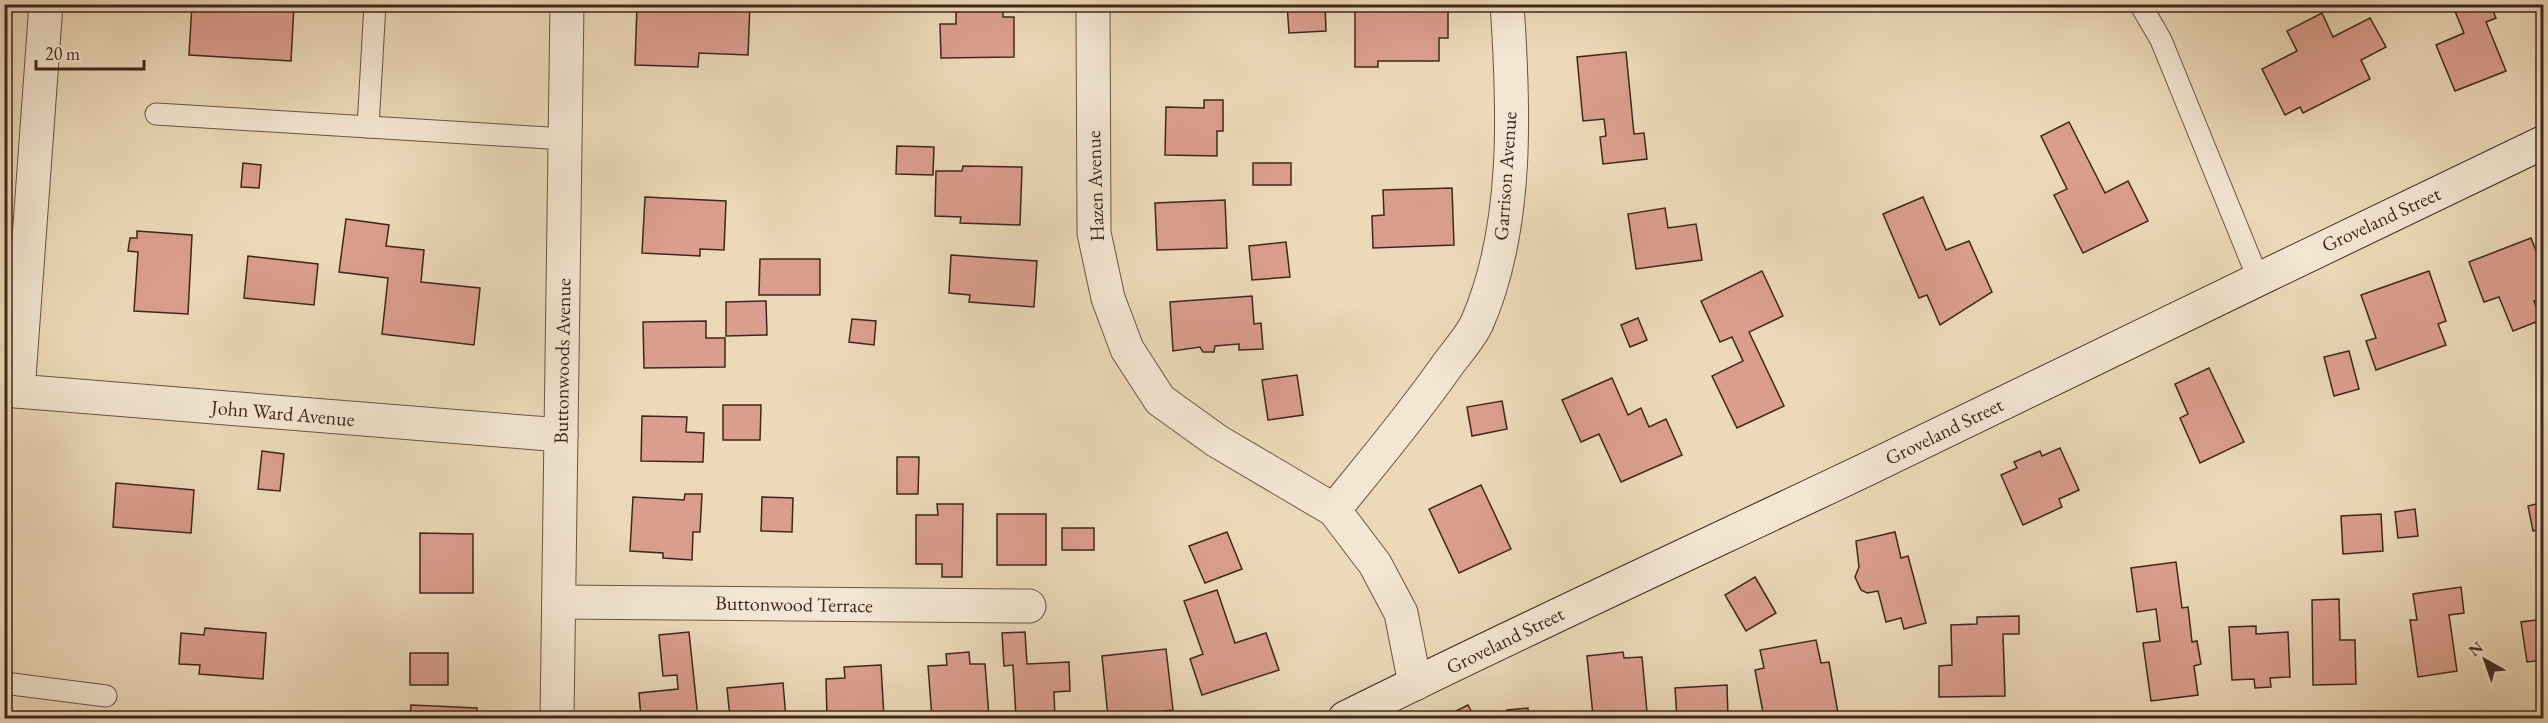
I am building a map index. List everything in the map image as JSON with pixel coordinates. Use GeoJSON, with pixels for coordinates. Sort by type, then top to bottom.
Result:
{"type":"FeatureCollection","features":[{"type":"Feature","properties":{"kind":"street"},"geometry":{"type":"LineString","coordinates":[[11,391],[46,4]]}},
{"type":"Feature","properties":{"kind":"street","name":"Buttonwoods Avenue"},"geometry":{"type":"LineString","coordinates":[[557,718],[567,4]]}},
{"type":"Feature","properties":{"kind":"street","name":"Hazen Avenue"},"geometry":{"type":"LineString","coordinates":[[1093,4],[1094,233],[1108,298],[1127,349],[1160,400],[1217,441],[1334,510]]}},
{"type":"Feature","properties":{"kind":"street","name":"Garrison Avenue"},"geometry":{"type":"LineString","coordinates":[[1334,510],[1420,403],[1476,324],[1503,241],[1510,165],[1510,50],[1507,4]]}},
{"type":"Feature","properties":{"kind":"street","name":"Groveland Street"},"geometry":{"type":"LineString","coordinates":[[1345,718],[2544,142]]}},
{"type":"Feature","properties":{"kind":"street","name":"John Ward Avenue"},"geometry":{"type":"LineString","coordinates":[[11,391],[561,435]]}},
{"type":"Feature","properties":{"kind":"street"},"geometry":{"type":"LineString","coordinates":[[1334,510],[1375,564],[1401,613],[1415,684]]}},
{"type":"Feature","properties":{"kind":"street","name":"Buttonwood Terrace"},"geometry":{"type":"LineString","coordinates":[[559,602],[1029,606]]}},
{"type":"Feature","properties":{"kind":"lane"},"geometry":{"type":"LineString","coordinates":[[368,127],[375,4]]}},
{"type":"Feature","properties":{"kind":"lane"},"geometry":{"type":"LineString","coordinates":[[2140,4],[2161,40],[2258,278]]}},
{"type":"Feature","properties":{"kind":"lane"},"geometry":{"type":"LineString","coordinates":[[156,114],[565,139]]}},
{"type":"Feature","properties":{"kind":"lane"},"geometry":{"type":"LineString","coordinates":[[4,683],[106,696]]}},
{"type":"Feature","properties":{"kind":"building"},"geometry":{"type":"Polygon","coordinates":[[[192,4],[294,4],[291,61],[189,55],[192,4]]]}},
{"type":"Feature","properties":{"kind":"building"},"geometry":{"type":"Polygon","coordinates":[[[681,4],[750,4],[748,55],[699,53],[698,67],[635,65],[637,7],[680,9],[681,4]]]}},
{"type":"Feature","properties":{"kind":"building"},"geometry":{"type":"Polygon","coordinates":[[[956,4],[1003,4],[1003,17],[1014,17],[1014,57],[941,58],[940,24],[956,24],[956,4]]]}},
{"type":"Feature","properties":{"kind":"building"},"geometry":{"type":"Polygon","coordinates":[[[1287,4],[1325,4],[1326,31],[1289,33],[1287,4]]]}},
{"type":"Feature","properties":{"kind":"building"},"geometry":{"type":"Polygon","coordinates":[[[2452,4],[2490,4],[2496,18],[2486,22],[2506,71],[2455,91],[2436,45],[2464,33],[2452,4]]]}},
{"type":"Feature","properties":{"kind":"building"},"geometry":{"type":"Polygon","coordinates":[[[1355,8],[1448,8],[1448,38],[1439,38],[1439,61],[1378,61],[1378,67],[1355,67],[1355,8]]]}},
{"type":"Feature","properties":{"kind":"building"},"geometry":{"type":"Polygon","coordinates":[[[2322,13],[2333,37],[2370,18],[2386,47],[2361,60],[2370,79],[2303,113],[2300,107],[2285,115],[2262,69],[2297,51],[2287,31],[2322,13]]]}},
{"type":"Feature","properties":{"kind":"building"},"geometry":{"type":"Polygon","coordinates":[[[1626,52],[1634,134],[1644,133],[1647,159],[1603,164],[1600,137],[1606,136],[1604,119],[1583,121],[1577,57],[1626,52]]]}},
{"type":"Feature","properties":{"kind":"building"},"geometry":{"type":"Polygon","coordinates":[[[1204,100],[1223,100],[1223,131],[1217,131],[1217,156],[1165,155],[1166,107],[1204,108],[1204,100]]]}},
{"type":"Feature","properties":{"kind":"building"},"geometry":{"type":"Polygon","coordinates":[[[2069,122],[2105,193],[2128,181],[2148,221],[2083,253],[2054,195],[2067,189],[2041,136],[2069,122]]]}},
{"type":"Feature","properties":{"kind":"building"},"geometry":{"type":"Polygon","coordinates":[[[897,146],[934,147],[933,175],[896,174],[897,146]]]}},
{"type":"Feature","properties":{"kind":"building"},"geometry":{"type":"Polygon","coordinates":[[[243,163],[261,165],[259,188],[241,187],[243,163]]]}},
{"type":"Feature","properties":{"kind":"building"},"geometry":{"type":"Polygon","coordinates":[[[1253,163],[1291,163],[1291,185],[1253,185],[1253,163]]]}},
{"type":"Feature","properties":{"kind":"building"},"geometry":{"type":"Polygon","coordinates":[[[963,166],[1022,167],[1020,225],[960,223],[961,217],[935,216],[936,171],[962,171],[963,166]]]}},
{"type":"Feature","properties":{"kind":"building"},"geometry":{"type":"Polygon","coordinates":[[[1452,188],[1454,245],[1373,248],[1372,216],[1384,215],[1383,190],[1452,188]]]}},
{"type":"Feature","properties":{"kind":"building"},"geometry":{"type":"Polygon","coordinates":[[[645,197],[726,201],[724,250],[700,249],[700,256],[642,253],[645,197]]]}},
{"type":"Feature","properties":{"kind":"building"},"geometry":{"type":"Polygon","coordinates":[[[1923,197],[1946,250],[1969,241],[1992,292],[1940,325],[1927,295],[1919,298],[1883,214],[1923,197]]]}},
{"type":"Feature","properties":{"kind":"building"},"geometry":{"type":"Polygon","coordinates":[[[1225,200],[1227,248],[1157,250],[1155,203],[1225,200]]]}},
{"type":"Feature","properties":{"kind":"building"},"geometry":{"type":"Polygon","coordinates":[[[1665,208],[1668,228],[1696,224],[1702,260],[1636,269],[1628,214],[1665,208]]]}},
{"type":"Feature","properties":{"kind":"building"},"geometry":{"type":"Polygon","coordinates":[[[346,219],[389,225],[386,246],[424,250],[421,282],[480,288],[474,345],[382,334],[388,278],[339,272],[346,219]]]}},
{"type":"Feature","properties":{"kind":"building"},"geometry":{"type":"Polygon","coordinates":[[[137,231],[192,235],[188,314],[134,311],[138,252],[128,251],[130,238],[137,238],[137,231]]]}},
{"type":"Feature","properties":{"kind":"building"},"geometry":{"type":"Polygon","coordinates":[[[2531,238],[2544,271],[2544,297],[2534,301],[2541,320],[2513,331],[2499,297],[2484,302],[2469,262],[2531,238]]]}},
{"type":"Feature","properties":{"kind":"building"},"geometry":{"type":"Polygon","coordinates":[[[1286,242],[1290,277],[1252,280],[1249,246],[1286,242]]]}},
{"type":"Feature","properties":{"kind":"building"},"geometry":{"type":"Polygon","coordinates":[[[951,255],[1037,261],[1034,307],[969,302],[970,295],[949,293],[951,255]]]}},
{"type":"Feature","properties":{"kind":"building"},"geometry":{"type":"Polygon","coordinates":[[[248,256],[318,264],[314,305],[244,298],[248,256]]]}},
{"type":"Feature","properties":{"kind":"building"},"geometry":{"type":"Polygon","coordinates":[[[760,259],[820,259],[820,295],[759,295],[760,259]]]}},
{"type":"Feature","properties":{"kind":"building"},"geometry":{"type":"Polygon","coordinates":[[[1762,271],[1783,316],[1749,332],[1784,406],[1737,428],[1712,376],[1743,361],[1732,337],[1720,342],[1701,301],[1762,271]]]}},
{"type":"Feature","properties":{"kind":"building"},"geometry":{"type":"Polygon","coordinates":[[[2429,271],[2446,321],[2438,324],[2446,345],[2376,370],[2366,341],[2376,338],[2361,295],[2429,271]]]}},
{"type":"Feature","properties":{"kind":"building"},"geometry":{"type":"Polygon","coordinates":[[[1252,296],[1254,324],[1261,323],[1263,349],[1239,350],[1239,344],[1215,346],[1214,352],[1203,352],[1200,347],[1173,351],[1170,302],[1252,296]]]}},
{"type":"Feature","properties":{"kind":"building"},"geometry":{"type":"Polygon","coordinates":[[[766,301],[767,335],[726,336],[726,302],[766,301]]]}},
{"type":"Feature","properties":{"kind":"building"},"geometry":{"type":"Polygon","coordinates":[[[1638,318],[1647,340],[1630,347],[1621,325],[1638,318]]]}},
{"type":"Feature","properties":{"kind":"building"},"geometry":{"type":"Polygon","coordinates":[[[852,319],[876,321],[874,345],[849,342],[852,319]]]}},
{"type":"Feature","properties":{"kind":"building"},"geometry":{"type":"Polygon","coordinates":[[[706,321],[706,338],[725,338],[725,367],[644,368],[643,322],[706,321]]]}},
{"type":"Feature","properties":{"kind":"building"},"geometry":{"type":"Polygon","coordinates":[[[2349,351],[2359,389],[2334,396],[2324,357],[2349,351]]]}},
{"type":"Feature","properties":{"kind":"building"},"geometry":{"type":"Polygon","coordinates":[[[2209,368],[2244,442],[2200,463],[2180,418],[2188,414],[2175,384],[2209,368]]]}},
{"type":"Feature","properties":{"kind":"building"},"geometry":{"type":"Polygon","coordinates":[[[1297,375],[1303,415],[1268,420],[1262,380],[1297,375]]]}},
{"type":"Feature","properties":{"kind":"building"},"geometry":{"type":"Polygon","coordinates":[[[1612,378],[1628,415],[1641,408],[1649,427],[1666,419],[1682,455],[1621,482],[1599,434],[1581,442],[1562,400],[1612,378]]]}},
{"type":"Feature","properties":{"kind":"building"},"geometry":{"type":"Polygon","coordinates":[[[1502,401],[1507,429],[1472,436],[1467,407],[1502,401]]]}},
{"type":"Feature","properties":{"kind":"building"},"geometry":{"type":"Polygon","coordinates":[[[723,405],[761,405],[760,440],[723,440],[723,405]]]}},
{"type":"Feature","properties":{"kind":"building"},"geometry":{"type":"Polygon","coordinates":[[[642,416],[687,417],[686,432],[704,433],[703,462],[641,461],[642,416]]]}},
{"type":"Feature","properties":{"kind":"building"},"geometry":{"type":"Polygon","coordinates":[[[2060,448],[2079,490],[2059,499],[2062,507],[2023,525],[2001,475],[2017,468],[2014,462],[2040,451],[2042,456],[2060,448]]]}},
{"type":"Feature","properties":{"kind":"building"},"geometry":{"type":"Polygon","coordinates":[[[262,451],[284,454],[280,491],[258,489],[262,451]]]}},
{"type":"Feature","properties":{"kind":"building"},"geometry":{"type":"Polygon","coordinates":[[[897,457],[919,457],[918,494],[897,494],[897,457]]]}},
{"type":"Feature","properties":{"kind":"building"},"geometry":{"type":"Polygon","coordinates":[[[116,483],[194,490],[191,533],[113,527],[116,483]]]}},
{"type":"Feature","properties":{"kind":"building"},"geometry":{"type":"Polygon","coordinates":[[[1481,485],[1511,549],[1459,573],[1429,509],[1481,485]]]}},
{"type":"Feature","properties":{"kind":"building"},"geometry":{"type":"Polygon","coordinates":[[[685,494],[702,494],[700,532],[693,532],[692,560],[663,558],[663,553],[630,551],[633,497],[684,500],[685,494]]]}},
{"type":"Feature","properties":{"kind":"building"},"geometry":{"type":"Polygon","coordinates":[[[762,497],[793,498],[792,532],[761,531],[762,497]]]}},
{"type":"Feature","properties":{"kind":"building"},"geometry":{"type":"Polygon","coordinates":[[[2544,502],[2544,529],[2533,531],[2528,506],[2544,502]]]}},
{"type":"Feature","properties":{"kind":"building"},"geometry":{"type":"Polygon","coordinates":[[[937,504],[963,504],[962,577],[942,577],[942,564],[916,564],[916,515],[938,515],[937,504]]]}},
{"type":"Feature","properties":{"kind":"building"},"geometry":{"type":"Polygon","coordinates":[[[2415,509],[2418,536],[2398,538],[2395,512],[2415,509]]]}},
{"type":"Feature","properties":{"kind":"building"},"geometry":{"type":"Polygon","coordinates":[[[997,514],[1046,514],[1046,565],[997,565],[997,514]]]}},
{"type":"Feature","properties":{"kind":"building"},"geometry":{"type":"Polygon","coordinates":[[[2381,514],[2383,551],[2343,554],[2341,516],[2381,514]]]}},
{"type":"Feature","properties":{"kind":"building"},"geometry":{"type":"Polygon","coordinates":[[[1062,528],[1094,528],[1094,550],[1062,550],[1062,528]]]}},
{"type":"Feature","properties":{"kind":"building"},"geometry":{"type":"Polygon","coordinates":[[[1227,532],[1242,569],[1205,583],[1189,546],[1227,532]]]}},
{"type":"Feature","properties":{"kind":"building"},"geometry":{"type":"Polygon","coordinates":[[[1895,532],[1901,558],[1908,556],[1926,623],[1904,629],[1901,618],[1886,622],[1878,591],[1867,593],[1861,590],[1855,577],[1859,567],[1856,541],[1895,532]]]}},
{"type":"Feature","properties":{"kind":"building"},"geometry":{"type":"Polygon","coordinates":[[[420,533],[473,534],[473,593],[420,593],[420,533]]]}},
{"type":"Feature","properties":{"kind":"building"},"geometry":{"type":"Polygon","coordinates":[[[2176,562],[2182,608],[2188,607],[2192,642],[2197,641],[2201,664],[2194,666],[2198,695],[2151,701],[2143,643],[2160,641],[2156,609],[2137,612],[2131,568],[2176,562]]]}},
{"type":"Feature","properties":{"kind":"building"},"geometry":{"type":"Polygon","coordinates":[[[1755,577],[1776,613],[1746,631],[1725,595],[1755,577]]]}},
{"type":"Feature","properties":{"kind":"building"},"geometry":{"type":"Polygon","coordinates":[[[2461,587],[2464,613],[2449,615],[2457,671],[2418,677],[2410,620],[2417,620],[2413,594],[2461,587]]]}},
{"type":"Feature","properties":{"kind":"building"},"geometry":{"type":"Polygon","coordinates":[[[1217,590],[1235,643],[1266,633],[1279,670],[1202,695],[1190,659],[1203,654],[1184,601],[1217,590]]]}},
{"type":"Feature","properties":{"kind":"building"},"geometry":{"type":"Polygon","coordinates":[[[2339,599],[2340,640],[2355,640],[2356,684],[2313,685],[2312,600],[2339,599]]]}},
{"type":"Feature","properties":{"kind":"building"},"geometry":{"type":"Polygon","coordinates":[[[2019,616],[2019,634],[2003,634],[2005,696],[1939,697],[1939,666],[1952,665],[1951,625],[1977,624],[1977,617],[2019,616]]]}},
{"type":"Feature","properties":{"kind":"building"},"geometry":{"type":"Polygon","coordinates":[[[2544,619],[2544,660],[2527,662],[2521,622],[2544,619]]]}},
{"type":"Feature","properties":{"kind":"building"},"geometry":{"type":"Polygon","coordinates":[[[2256,626],[2256,634],[2288,632],[2290,677],[2270,678],[2271,687],[2255,688],[2254,679],[2232,680],[2229,627],[2256,626]]]}},
{"type":"Feature","properties":{"kind":"building"},"geometry":{"type":"Polygon","coordinates":[[[205,628],[266,633],[263,679],[199,674],[200,665],[179,664],[181,633],[204,635],[205,628]]]}},
{"type":"Feature","properties":{"kind":"building"},"geometry":{"type":"Polygon","coordinates":[[[689,632],[698,718],[641,718],[639,693],[678,689],[677,675],[663,676],[659,635],[689,632]]]}},
{"type":"Feature","properties":{"kind":"building"},"geometry":{"type":"Polygon","coordinates":[[[1025,632],[1027,664],[1069,662],[1070,691],[1054,692],[1055,718],[1016,718],[1013,665],[1004,666],[1002,633],[1025,632]]]}},
{"type":"Feature","properties":{"kind":"building"},"geometry":{"type":"Polygon","coordinates":[[[1816,640],[1821,663],[1829,662],[1838,713],[1806,718],[1764,718],[1755,670],[1764,668],[1760,650],[1816,640]]]}},
{"type":"Feature","properties":{"kind":"building"},"geometry":{"type":"Polygon","coordinates":[[[1166,649],[1173,710],[1108,717],[1102,656],[1166,649]]]}},
{"type":"Feature","properties":{"kind":"building"},"geometry":{"type":"Polygon","coordinates":[[[969,652],[970,664],[985,664],[989,717],[932,718],[928,666],[947,665],[946,654],[969,652]]]}},
{"type":"Feature","properties":{"kind":"building"},"geometry":{"type":"Polygon","coordinates":[[[1623,652],[1624,658],[1642,657],[1647,712],[1593,716],[1587,656],[1623,652]]]}},
{"type":"Feature","properties":{"kind":"building"},"geometry":{"type":"Polygon","coordinates":[[[410,653],[448,653],[448,685],[410,685],[410,653]]]}},
{"type":"Feature","properties":{"kind":"building"},"geometry":{"type":"Polygon","coordinates":[[[881,665],[884,718],[827,718],[826,679],[845,678],[844,667],[881,665]]]}},
{"type":"Feature","properties":{"kind":"building"},"geometry":{"type":"Polygon","coordinates":[[[783,683],[786,718],[730,718],[727,688],[783,683]]]}},
{"type":"Feature","properties":{"kind":"building"},"geometry":{"type":"Polygon","coordinates":[[[1727,685],[1728,718],[1677,718],[1675,688],[1727,685]]]}},
{"type":"Feature","properties":{"kind":"building"},"geometry":{"type":"Polygon","coordinates":[[[411,705],[477,708],[476,718],[410,718],[411,705]]]}},
{"type":"Feature","properties":{"kind":"building"},"geometry":{"type":"Polygon","coordinates":[[[1468,705],[1475,718],[1442,718],[1468,705]]]}},
{"type":"Feature","properties":{"kind":"building"},"geometry":{"type":"Polygon","coordinates":[[[1528,708],[1528,718],[1508,718],[1507,710],[1528,708]]]}}]}
